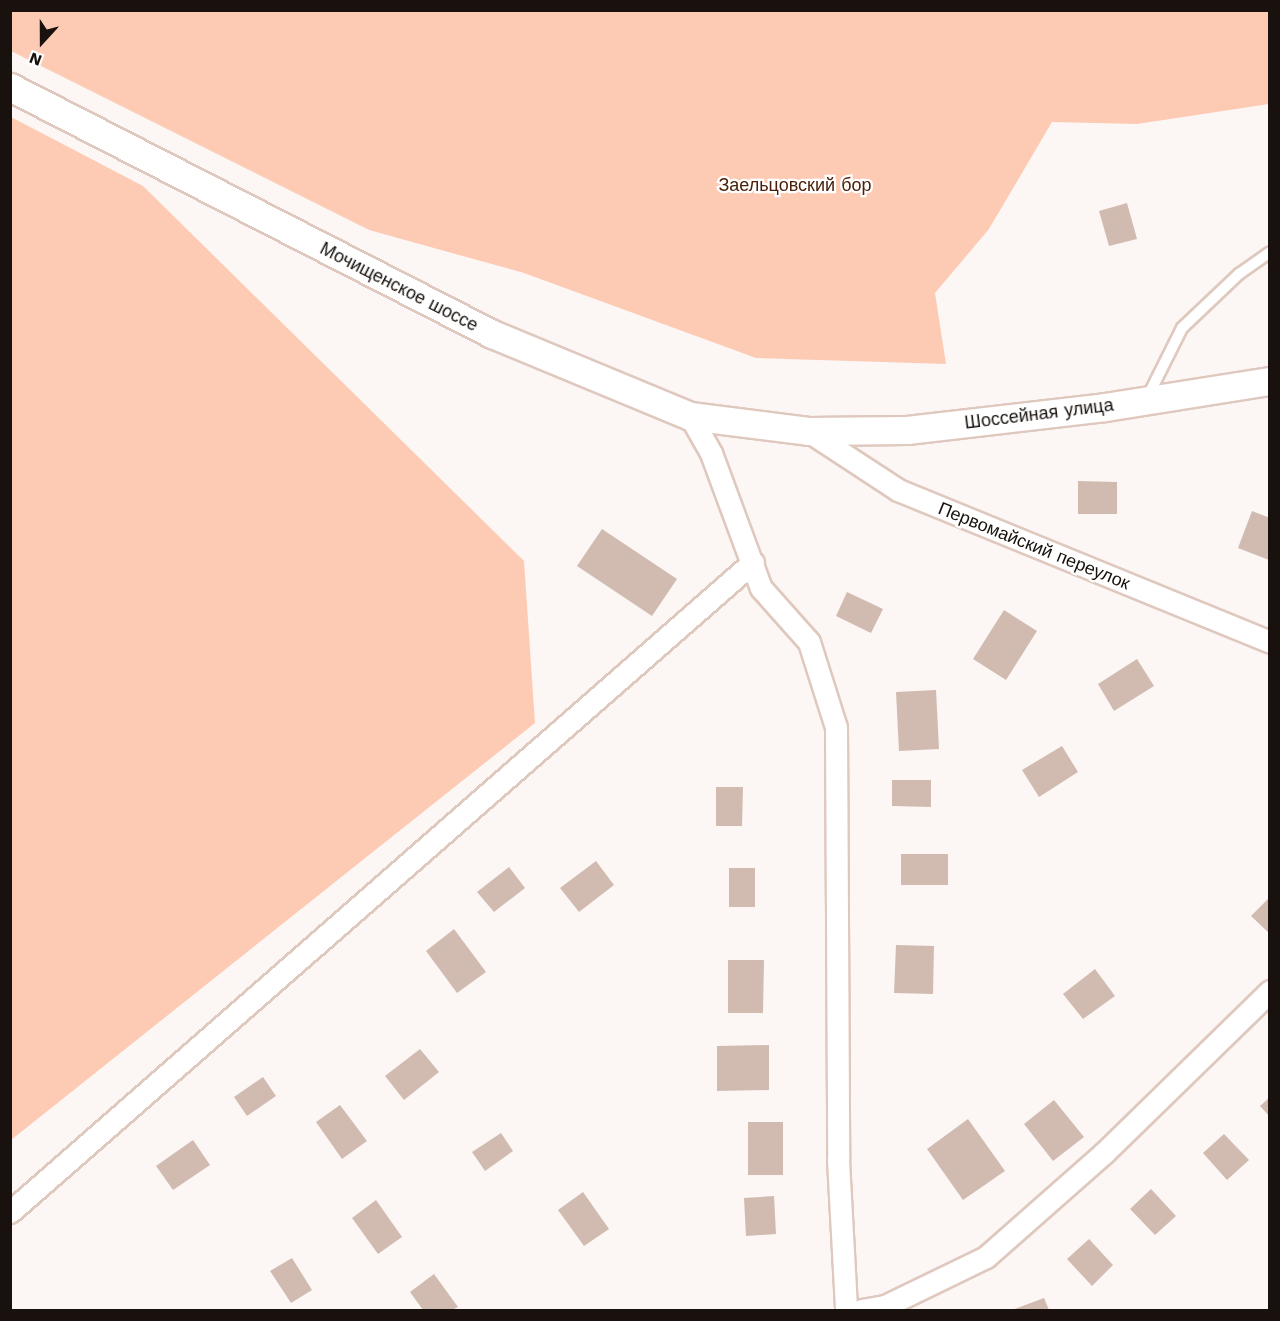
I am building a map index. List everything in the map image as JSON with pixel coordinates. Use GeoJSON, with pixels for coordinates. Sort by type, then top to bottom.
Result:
{"type":"FeatureCollection","features":[{"type":"Feature","properties":{"kind":"street","name":"Мочищенское шоссе"},"geometry":{"type":"LineString","coordinates":[[10,87],[492,334],[690,416],[808,431]]}},
{"type":"Feature","properties":{"kind":"street","name":"Шоссейная улица"},"geometry":{"type":"LineString","coordinates":[[808,431],[908,429],[1269,381]]}},
{"type":"Feature","properties":{"kind":"street"},"geometry":{"type":"LineString","coordinates":[[690,416],[711,453],[761,588],[809,642],[836,727],[838,1160],[846,1311]]}},
{"type":"Feature","properties":{"kind":"street","name":"Первомайский переулок"},"geometry":{"type":"LineString","coordinates":[[808,431],[898,490],[1269,642]]}},
{"type":"Feature","properties":{"kind":"street"},"geometry":{"type":"LineString","coordinates":[[10,1212],[753,562]]}},
{"type":"Feature","properties":{"kind":"street"},"geometry":{"type":"LineString","coordinates":[[861,1311],[885,1306],[986,1257],[1104,1153],[1269,991]]}},
{"type":"Feature","properties":{"kind":"lane"},"geometry":{"type":"LineString","coordinates":[[1147,399],[1182,328],[1239,274],[1269,252]]}},
{"type":"Feature","properties":{"kind":"green space","name":"Заельцовский бор"},"geometry":{"type":"Polygon","coordinates":[[[10,11],[1269,11],[1269,104],[1137,124],[1052,122],[989,229],[935,293],[946,364],[756,358],[524,273],[369,230],[11,51],[10,11]]]}},
{"type":"Feature","properties":{"kind":"green space"},"geometry":{"type":"Polygon","coordinates":[[[11,117],[143,186],[524,561],[535,723],[11,1140],[11,117]]]}},
{"type":"Feature","properties":{"kind":"building"},"geometry":{"type":"Polygon","coordinates":[[[1127,203],[1137,239],[1109,246],[1099,211],[1127,203]]]}},
{"type":"Feature","properties":{"kind":"building"},"geometry":{"type":"Polygon","coordinates":[[[1078,481],[1117,482],[1117,514],[1078,514],[1078,481]]]}},
{"type":"Feature","properties":{"kind":"building"},"geometry":{"type":"Polygon","coordinates":[[[1252,511],[1270,518],[1269,560],[1238,548],[1252,511]]]}},
{"type":"Feature","properties":{"kind":"building"},"geometry":{"type":"Polygon","coordinates":[[[602,529],[677,579],[652,616],[577,566],[602,529]]]}},
{"type":"Feature","properties":{"kind":"building"},"geometry":{"type":"Polygon","coordinates":[[[847,592],[883,609],[871,633],[836,616],[847,592]]]}},
{"type":"Feature","properties":{"kind":"building"},"geometry":{"type":"Polygon","coordinates":[[[1004,610],[1037,631],[1006,680],[973,659],[1004,610]]]}},
{"type":"Feature","properties":{"kind":"building"},"geometry":{"type":"Polygon","coordinates":[[[1137,659],[1154,686],[1114,711],[1098,684],[1137,659]]]}},
{"type":"Feature","properties":{"kind":"building"},"geometry":{"type":"Polygon","coordinates":[[[936,690],[939,749],[899,751],[896,692],[936,690]]]}},
{"type":"Feature","properties":{"kind":"building"},"geometry":{"type":"Polygon","coordinates":[[[1062,746],[1078,772],[1039,797],[1022,770],[1062,746]]]}},
{"type":"Feature","properties":{"kind":"building"},"geometry":{"type":"Polygon","coordinates":[[[892,780],[931,780],[931,807],[892,806],[892,780]]]}},
{"type":"Feature","properties":{"kind":"building"},"geometry":{"type":"Polygon","coordinates":[[[716,787],[743,787],[742,826],[716,826],[716,787]]]}},
{"type":"Feature","properties":{"kind":"building"},"geometry":{"type":"Polygon","coordinates":[[[901,854],[948,854],[948,885],[901,885],[901,854]]]}},
{"type":"Feature","properties":{"kind":"building"},"geometry":{"type":"Polygon","coordinates":[[[596,861],[614,885],[579,912],[560,888],[596,861]]]}},
{"type":"Feature","properties":{"kind":"building"},"geometry":{"type":"Polygon","coordinates":[[[509,867],[525,888],[494,912],[477,892],[509,867]]]}},
{"type":"Feature","properties":{"kind":"building"},"geometry":{"type":"Polygon","coordinates":[[[729,868],[755,868],[755,907],[729,907],[729,868]]]}},
{"type":"Feature","properties":{"kind":"building"},"geometry":{"type":"Polygon","coordinates":[[[1270,897],[1270,934],[1251,916],[1270,897]]]}},
{"type":"Feature","properties":{"kind":"building"},"geometry":{"type":"Polygon","coordinates":[[[454,929],[486,972],[457,993],[426,951],[454,929]]]}},
{"type":"Feature","properties":{"kind":"building"},"geometry":{"type":"Polygon","coordinates":[[[896,945],[934,946],[933,994],[894,993],[896,945]]]}},
{"type":"Feature","properties":{"kind":"building"},"geometry":{"type":"Polygon","coordinates":[[[728,960],[764,960],[763,1013],[728,1013],[728,960]]]}},
{"type":"Feature","properties":{"kind":"building"},"geometry":{"type":"Polygon","coordinates":[[[1095,969],[1115,996],[1083,1019],[1063,994],[1095,969]]]}},
{"type":"Feature","properties":{"kind":"building"},"geometry":{"type":"Polygon","coordinates":[[[769,1045],[769,1090],[717,1091],[717,1046],[769,1045]]]}},
{"type":"Feature","properties":{"kind":"building"},"geometry":{"type":"Polygon","coordinates":[[[420,1049],[439,1072],[404,1100],[385,1076],[420,1049]]]}},
{"type":"Feature","properties":{"kind":"building"},"geometry":{"type":"Polygon","coordinates":[[[263,1077],[276,1096],[247,1116],[234,1097],[263,1077]]]}},
{"type":"Feature","properties":{"kind":"building"},"geometry":{"type":"Polygon","coordinates":[[[1270,1097],[1270,1117],[1260,1106],[1270,1097]]]}},
{"type":"Feature","properties":{"kind":"building"},"geometry":{"type":"Polygon","coordinates":[[[1054,1100],[1084,1137],[1053,1161],[1024,1124],[1054,1100]]]}},
{"type":"Feature","properties":{"kind":"building"},"geometry":{"type":"Polygon","coordinates":[[[340,1105],[367,1141],[342,1159],[316,1122],[340,1105]]]}},
{"type":"Feature","properties":{"kind":"building"},"geometry":{"type":"Polygon","coordinates":[[[968,1119],[1005,1171],[963,1200],[927,1149],[968,1119]]]}},
{"type":"Feature","properties":{"kind":"building"},"geometry":{"type":"Polygon","coordinates":[[[748,1122],[783,1122],[783,1175],[748,1175],[748,1122]]]}},
{"type":"Feature","properties":{"kind":"building"},"geometry":{"type":"Polygon","coordinates":[[[501,1133],[513,1151],[485,1171],[472,1152],[501,1133]]]}},
{"type":"Feature","properties":{"kind":"building"},"geometry":{"type":"Polygon","coordinates":[[[1224,1134],[1249,1160],[1227,1180],[1203,1153],[1224,1134]]]}},
{"type":"Feature","properties":{"kind":"building"},"geometry":{"type":"Polygon","coordinates":[[[193,1140],[210,1165],[173,1190],[156,1166],[193,1140]]]}},
{"type":"Feature","properties":{"kind":"building"},"geometry":{"type":"Polygon","coordinates":[[[1151,1189],[1176,1216],[1155,1235],[1130,1209],[1151,1189]]]}},
{"type":"Feature","properties":{"kind":"building"},"geometry":{"type":"Polygon","coordinates":[[[583,1192],[609,1229],[584,1246],[558,1210],[583,1192]]]}},
{"type":"Feature","properties":{"kind":"building"},"geometry":{"type":"Polygon","coordinates":[[[774,1196],[776,1234],[746,1236],[744,1198],[774,1196]]]}},
{"type":"Feature","properties":{"kind":"building"},"geometry":{"type":"Polygon","coordinates":[[[376,1200],[402,1237],[378,1254],[352,1218],[376,1200]]]}},
{"type":"Feature","properties":{"kind":"building"},"geometry":{"type":"Polygon","coordinates":[[[1089,1239],[1113,1265],[1092,1286],[1067,1259],[1089,1239]]]}},
{"type":"Feature","properties":{"kind":"building"},"geometry":{"type":"Polygon","coordinates":[[[292,1258],[312,1290],[291,1303],[270,1271],[292,1258]]]}},
{"type":"Feature","properties":{"kind":"building"},"geometry":{"type":"Polygon","coordinates":[[[434,1274],[458,1307],[452,1310],[423,1310],[410,1292],[434,1274]]]}},
{"type":"Feature","properties":{"kind":"building"},"geometry":{"type":"Polygon","coordinates":[[[1044,1298],[1049,1310],[1012,1310],[1044,1298]]]}}]}
